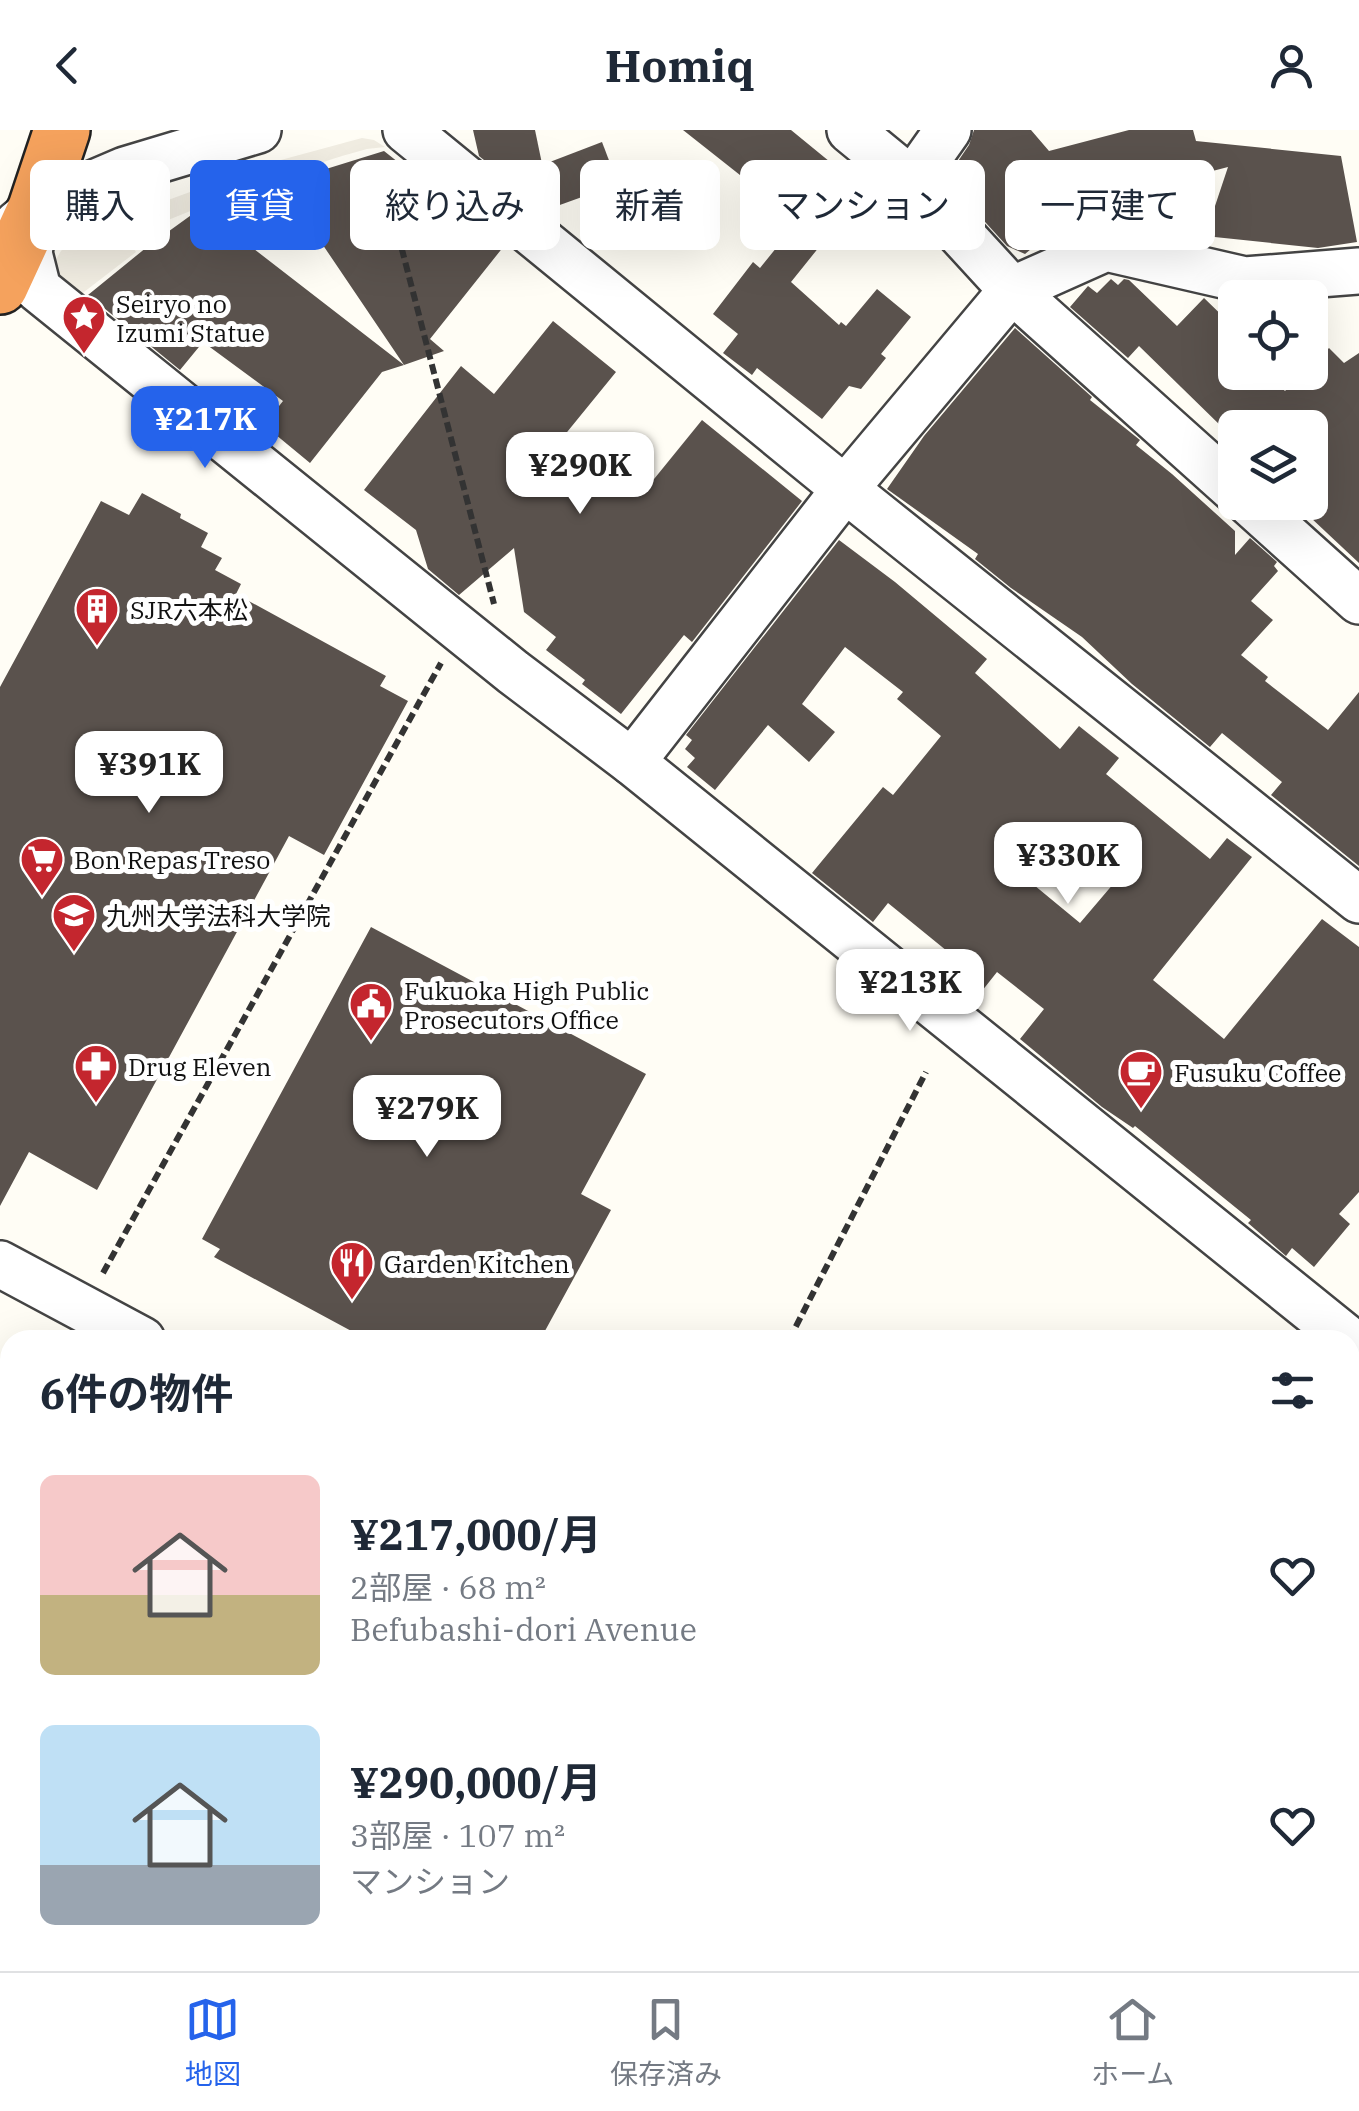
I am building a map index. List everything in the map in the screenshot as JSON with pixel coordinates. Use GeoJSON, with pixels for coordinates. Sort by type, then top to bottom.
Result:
{"type":"FeatureCollection","features":[{"type":"Feature","properties":{"kind":"highway"},"geometry":{"type":"LineString","coordinates":[[0,286],[18,223],[62,130]]}},
{"type":"Feature","properties":{"kind":"street"},"geometry":{"type":"LineString","coordinates":[[258,130],[132,168],[18,223],[38,289],[1338,1330]]}},
{"type":"Feature","properties":{"kind":"street"},"geometry":{"type":"LineString","coordinates":[[850,130],[887,160]]}},
{"type":"Feature","properties":{"kind":"street"},"geometry":{"type":"LineString","coordinates":[[926,160],[948,130]]}},
{"type":"Feature","properties":{"kind":"street"},"geometry":{"type":"LineString","coordinates":[[391,139],[844,489],[1359,900]]}},
{"type":"Feature","properties":{"kind":"street"},"geometry":{"type":"LineString","coordinates":[[632,762],[844,489],[1012,290],[1106,248],[1245,280],[1359,271]]}},
{"type":"Feature","properties":{"kind":"street"},"geometry":{"type":"LineString","coordinates":[[976,250],[1012,290],[1218,475]]}},
{"type":"Feature","properties":{"kind":"street"},"geometry":{"type":"LineString","coordinates":[[1269,520],[1359,601]]}},
{"type":"Feature","properties":{"kind":"street"},"geometry":{"type":"LineString","coordinates":[[0,1264],[123,1330]]}},
{"type":"Feature","properties":{"kind":"path"},"geometry":{"type":"LineString","coordinates":[[391,139],[512,672]]}},
{"type":"Feature","properties":{"kind":"path"},"geometry":{"type":"LineString","coordinates":[[100,1278],[460,630]]}},
{"type":"Feature","properties":{"kind":"path"},"geometry":{"type":"LineString","coordinates":[[795,1330],[926,1072]]}},
{"type":"Feature","properties":{"kind":"shaded area"},"geometry":{"type":"Polygon","coordinates":[[[362,138],[385,147],[330,160],[281,160],[362,138]]]}},
{"type":"Feature","properties":{"kind":"shaded area"},"geometry":{"type":"Polygon","coordinates":[[[190,192],[190,211],[170,219],[170,199],[190,192]]]}},
{"type":"Feature","properties":{"kind":"shaded area"},"geometry":{"type":"Polygon","coordinates":[[[61,251],[136,252],[71,302],[56,295],[53,264],[61,251]]]}},
{"type":"Feature","properties":{"kind":"building"},"geometry":{"type":"Polygon","coordinates":[[[473,130],[535,130],[541,160],[484,160],[479,156],[473,130]]]}},
{"type":"Feature","properties":{"kind":"building"},"geometry":{"type":"Polygon","coordinates":[[[683,130],[791,130],[828,160],[740,160],[740,175],[683,130]]]}},
{"type":"Feature","properties":{"kind":"building"},"geometry":{"type":"Polygon","coordinates":[[[974,130],[1031,130],[1049,151],[1129,130],[1193,130],[1196,141],[1341,156],[1357,242],[1318,248],[1215,237],[1215,206],[1228,167],[1215,170],[1215,160],[1005,160],[1005,244],[985,222],[985,160],[959,160],[974,130]]]}},
{"type":"Feature","properties":{"kind":"building"},"geometry":{"type":"Polygon","coordinates":[[[602,142],[609,160],[580,160],[580,198],[560,205],[560,160],[555,160],[602,142]]]}},
{"type":"Feature","properties":{"kind":"building"},"geometry":{"type":"Polygon","coordinates":[[[384,151],[395,160],[355,160],[384,151]]]}},
{"type":"Feature","properties":{"kind":"building"},"geometry":{"type":"Polygon","coordinates":[[[350,162],[350,250],[501,250],[430,339],[444,351],[404,365],[326,250],[330,250],[330,168],[350,162]]]}},
{"type":"Feature","properties":{"kind":"building"},"geometry":{"type":"Polygon","coordinates":[[[190,216],[190,250],[255,250],[404,365],[382,372],[310,463],[264,425],[283,401],[203,342],[180,370],[88,295],[143,250],[170,250],[170,230],[190,216]]]}},
{"type":"Feature","properties":{"kind":"building"},"geometry":{"type":"Polygon","coordinates":[[[775,250],[817,250],[791,282],[839,325],[841,322],[846,326],[877,289],[911,317],[881,354],[886,358],[861,389],[849,386],[822,419],[757,368],[752,375],[723,353],[738,334],[713,314],[753,262],[760,268],[775,250]]]}},
{"type":"Feature","properties":{"kind":"building"},"geometry":{"type":"Polygon","coordinates":[[[1111,279],[1118,285],[1129,280],[1177,326],[1204,298],[1218,312],[1218,390],[1328,390],[1328,349],[1344,363],[1359,353],[1359,563],[1313,520],[1328,520],[1328,410],[1218,410],[1218,423],[1139,346],[1128,358],[1070,307],[1088,286],[1097,293],[1111,279]]]}},
{"type":"Feature","properties":{"kind":"building"},"geometry":{"type":"Polygon","coordinates":[[[553,321],[616,372],[550,453],[603,496],[628,466],[650,484],[702,420],[802,501],[692,642],[684,635],[621,714],[546,650],[556,637],[524,612],[514,548],[459,595],[428,569],[416,530],[364,490],[461,366],[494,394],[553,321]]]}},
{"type":"Feature","properties":{"kind":"building"},"geometry":{"type":"Polygon","coordinates":[[[1015,328],[1092,397],[1090,400],[1140,440],[1136,445],[1235,531],[1235,555],[1250,538],[1277,562],[1274,566],[1278,571],[1251,601],[1273,620],[1241,655],[1268,677],[1265,681],[1328,730],[1359,692],[1359,866],[1271,795],[1282,782],[1222,733],[1210,747],[1132,684],[1082,637],[1011,588],[975,559],[978,554],[887,489],[924,436],[1015,328]]]}},
{"type":"Feature","properties":{"kind":"building"},"geometry":{"type":"Polygon","coordinates":[[[142,493],[208,533],[201,547],[222,558],[215,570],[241,584],[236,594],[386,676],[380,686],[408,701],[324,855],[289,836],[97,1190],[29,1152],[0,1206],[0,687],[101,501],[129,515],[142,493]]]}},
{"type":"Feature","properties":{"kind":"building"},"geometry":{"type":"Polygon","coordinates":[[[839,540],[987,659],[975,673],[1060,749],[1079,726],[1119,758],[1106,774],[1210,859],[1227,838],[1252,857],[1153,980],[1224,1039],[1322,919],[1359,947],[1359,1192],[1339,1214],[1350,1224],[1314,1267],[1292,1248],[1286,1256],[1248,1223],[1251,1220],[1020,1039],[1044,1009],[997,972],[974,1001],[966,998],[932,970],[947,951],[888,903],[873,922],[812,873],[883,787],[893,795],[941,736],[897,699],[903,692],[845,647],[802,704],[835,732],[809,762],[768,725],[715,790],[687,767],[695,758],[685,749],[692,740],[686,735],[839,540]],[[1054,824],[1017,871],[1080,923],[1120,876],[1054,824]]]}},
{"type":"Feature","properties":{"kind":"building"},"geometry":{"type":"Polygon","coordinates":[[[371,927],[646,1074],[581,1194],[611,1210],[545,1330],[349,1330],[214,1257],[220,1249],[202,1239],[371,927]]]}},
{"type":"Feature","properties":{"kind":"place","name":"Seiryo no Izumi Statue"},"geometry":{"type":"Point","coordinates":[84,355]}},
{"type":"Feature","properties":{"kind":"place","name":"SJR六本松"},"geometry":{"type":"Point","coordinates":[97,647]}},
{"type":"Feature","properties":{"kind":"place","name":"Bon Repas Treso"},"geometry":{"type":"Point","coordinates":[42,897]}},
{"type":"Feature","properties":{"kind":"place","name":"九州大学法科大学院"},"geometry":{"type":"Point","coordinates":[74,953]}},
{"type":"Feature","properties":{"kind":"place","name":"Fukuoka High Public Prosecutors Office"},"geometry":{"type":"Point","coordinates":[371,1042]}},
{"type":"Feature","properties":{"kind":"place","name":"Drug Eleven"},"geometry":{"type":"Point","coordinates":[96,1104]}},
{"type":"Feature","properties":{"kind":"place","name":"Fusuku Coffee"},"geometry":{"type":"Point","coordinates":[1141,1110]}},
{"type":"Feature","properties":{"kind":"place","name":"Garden Kitchen"},"geometry":{"type":"Point","coordinates":[352,1301]}}]}
